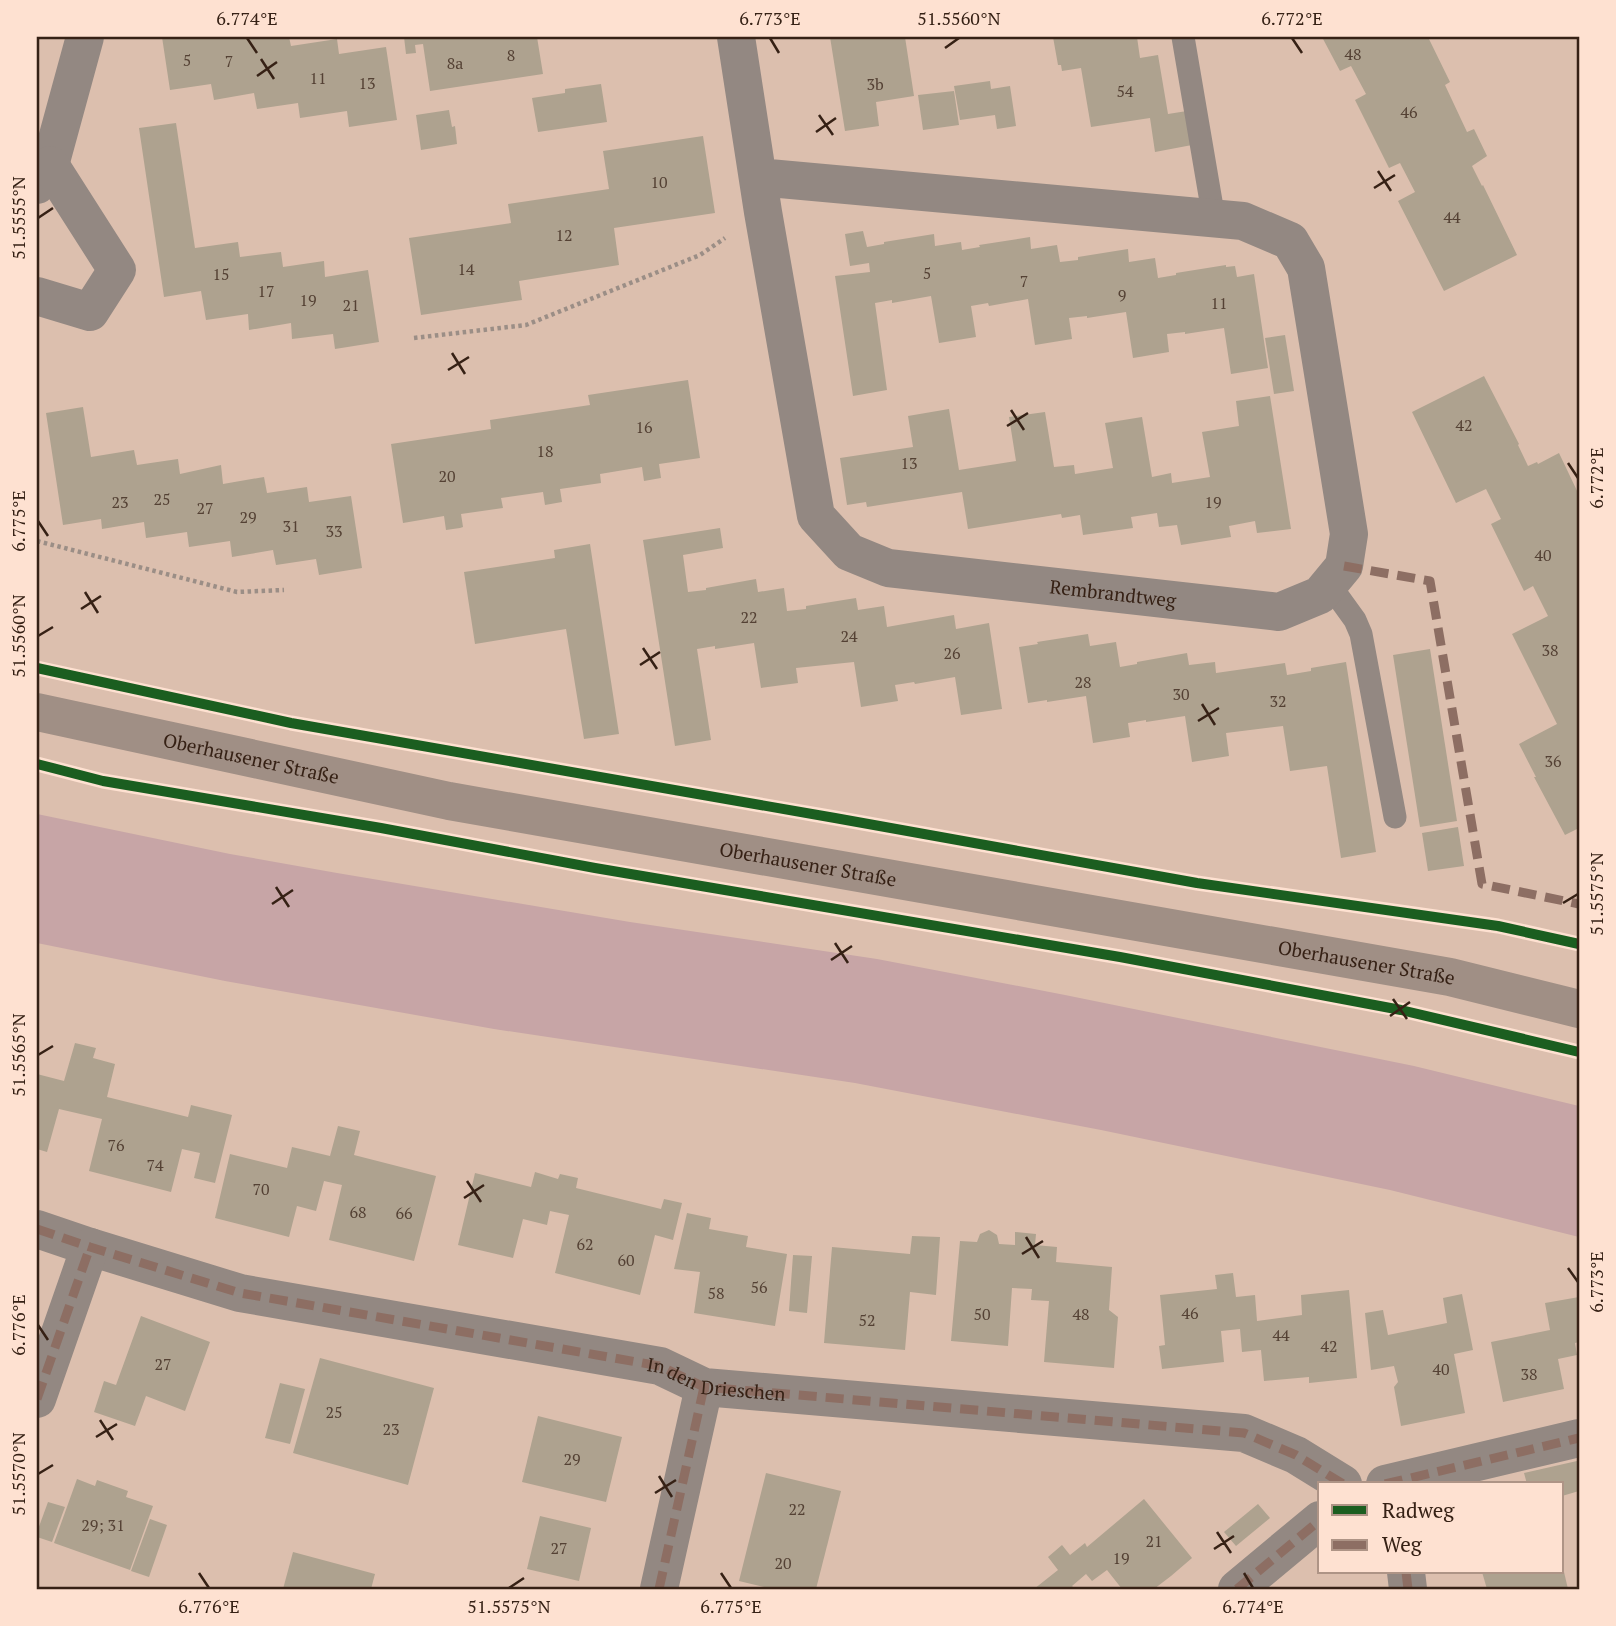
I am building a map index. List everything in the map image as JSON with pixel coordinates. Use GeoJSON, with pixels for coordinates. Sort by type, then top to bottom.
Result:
{"type":"FeatureCollection","features":[{"type":"Feature","properties":{"kind":"main road","name":"Oberhausener Straße"},"geometry":{"type":"LineString","coordinates":[[37,712],[449,801],[1450,977],[1579,1009]]}},
{"type":"Feature","properties":{"kind":"street"},"geometry":{"type":"LineString","coordinates":[[37,296],[90,312],[117,270],[44,175],[85,37]]}},
{"type":"Feature","properties":{"kind":"street","name":"Rembrandtweg"},"geometry":{"type":"LineString","coordinates":[[736,37],[760,194],[817,516],[849,552],[888,568],[1279,612],[1320,595],[1344,566],[1349,534],[1306,268],[1290,241],[1243,222],[1214,219],[760,194]]}},
{"type":"Feature","properties":{"kind":"street","name":"In den Drieschen"},"geometry":{"type":"LineString","coordinates":[[37,1229],[240,1293],[660,1366],[704,1387],[1244,1433],[1296,1455],[1340,1482]]}},
{"type":"Feature","properties":{"kind":"street"},"geometry":{"type":"LineString","coordinates":[[37,1399],[90,1247]]}},
{"type":"Feature","properties":{"kind":"street"},"geometry":{"type":"LineString","coordinates":[[659,1589],[704,1387]]}},
{"type":"Feature","properties":{"kind":"street"},"geometry":{"type":"LineString","coordinates":[[1393,1482],[1579,1438]]}},
{"type":"Feature","properties":{"kind":"street"},"geometry":{"type":"LineString","coordinates":[[1237,1589],[1318,1522]]}},
{"type":"Feature","properties":{"kind":"lane"},"geometry":{"type":"LineString","coordinates":[[1183,37],[1214,219]]}},
{"type":"Feature","properties":{"kind":"lane"},"geometry":{"type":"LineString","coordinates":[[1329,584],[1355,620],[1361,634],[1395,817]]}},
{"type":"Feature","properties":{"kind":"path"},"geometry":{"type":"LineString","coordinates":[[414,338],[526,325],[701,255],[760,194]]}},
{"type":"Feature","properties":{"kind":"path"},"geometry":{"type":"LineString","coordinates":[[37,541],[237,592],[284,590]]}},
{"type":"Feature","properties":{"kind":"shaded area"},"geometry":{"type":"Polygon","coordinates":[[[37,814],[337,873],[630,922],[877,959],[1414,1066],[1579,1106],[1579,1237],[1390,1190],[1101,1130],[855,1083],[494,1029],[225,981],[37,943],[37,814]]]}},
{"type":"Feature","properties":{"kind":"building"},"geometry":{"type":"Polygon","coordinates":[[[162,37],[289,37],[291,46],[337,39],[339,54],[386,47],[397,120],[349,127],[347,111],[300,118],[298,103],[257,109],[254,93],[214,100],[211,84],[170,90],[162,37]]]}},
{"type":"Feature","properties":{"kind":"building"},"geometry":{"type":"Polygon","coordinates":[[[404,37],[537,37],[543,74],[430,91],[423,44],[415,45],[416,53],[406,54],[404,37]]]}},
{"type":"Feature","properties":{"kind":"building"},"geometry":{"type":"Polygon","coordinates":[[[830,37],[905,37],[914,96],[876,102],[879,126],[845,131],[830,37]]]}},
{"type":"Feature","properties":{"kind":"building"},"geometry":{"type":"Polygon","coordinates":[[[1053,37],[1137,37],[1140,58],[1158,55],[1168,114],[1187,111],[1192,145],[1155,152],[1150,118],[1091,127],[1081,68],[1062,71],[1061,65],[1058,65],[1053,37]]]}},
{"type":"Feature","properties":{"kind":"building"},"geometry":{"type":"Polygon","coordinates":[[[1322,37],[1428,37],[1450,82],[1445,85],[1467,132],[1474,129],[1487,156],[1472,166],[1517,255],[1444,291],[1398,201],[1415,192],[1400,163],[1389,168],[1355,100],[1366,94],[1351,66],[1340,71],[1322,37]]]}},
{"type":"Feature","properties":{"kind":"building"},"geometry":{"type":"Polygon","coordinates":[[[990,81],[991,89],[1010,86],[1016,126],[997,129],[995,115],[960,120],[954,86],[990,81]]]}},
{"type":"Feature","properties":{"kind":"building"},"geometry":{"type":"Polygon","coordinates":[[[601,84],[607,122],[538,132],[532,98],[565,93],[565,89],[601,84]]]}},
{"type":"Feature","properties":{"kind":"building"},"geometry":{"type":"Polygon","coordinates":[[[954,91],[959,125],[923,130],[918,95],[954,91]]]}},
{"type":"Feature","properties":{"kind":"building"},"geometry":{"type":"Polygon","coordinates":[[[449,110],[452,127],[455,126],[457,144],[421,150],[416,115],[449,110]]]}},
{"type":"Feature","properties":{"kind":"building"},"geometry":{"type":"Polygon","coordinates":[[[176,123],[195,248],[238,242],[240,257],[281,252],[283,267],[324,261],[325,277],[368,270],[379,342],[335,349],[333,334],[292,339],[291,323],[249,330],[248,314],[206,320],[201,291],[164,297],[139,128],[176,123]]]}},
{"type":"Feature","properties":{"kind":"building"},"geometry":{"type":"Polygon","coordinates":[[[703,136],[715,213],[614,228],[619,265],[519,281],[522,300],[421,315],[409,238],[511,223],[508,204],[609,189],[603,151],[703,136]]]}},
{"type":"Feature","properties":{"kind":"building"},"geometry":{"type":"Polygon","coordinates":[[[863,231],[867,247],[934,234],[935,246],[961,242],[962,250],[1030,237],[1031,249],[1057,245],[1060,262],[1128,249],[1129,262],[1155,258],[1158,278],[1226,265],[1235,266],[1237,277],[1254,274],[1268,368],[1231,374],[1224,328],[1167,334],[1169,352],[1133,358],[1126,312],[1069,318],[1072,339],[1035,345],[1028,299],[989,306],[988,303],[971,306],[976,337],[939,343],[931,296],[892,303],[892,300],[875,303],[887,390],[853,396],[835,276],[870,272],[869,263],[850,266],[845,234],[863,231]]]}},
{"type":"Feature","properties":{"kind":"building"},"geometry":{"type":"Polygon","coordinates":[[[1285,335],[1294,391],[1274,394],[1265,338],[1285,335]]]}},
{"type":"Feature","properties":{"kind":"building"},"geometry":{"type":"Polygon","coordinates":[[[1484,376],[1528,466],[1559,453],[1579,495],[1579,828],[1565,835],[1519,744],[1557,724],[1512,634],[1548,616],[1533,586],[1524,591],[1491,524],[1501,519],[1486,489],[1456,503],[1412,412],[1484,376]]]}},
{"type":"Feature","properties":{"kind":"building"},"geometry":{"type":"Polygon","coordinates":[[[688,380],[700,458],[659,464],[661,478],[644,481],[642,467],[600,474],[601,483],[560,489],[562,502],[545,505],[543,492],[501,498],[503,508],[461,514],[463,527],[460,528],[446,530],[444,516],[403,523],[391,444],[491,429],[490,420],[590,405],[588,395],[688,380]]]}},
{"type":"Feature","properties":{"kind":"building"},"geometry":{"type":"Polygon","coordinates":[[[1270,396],[1291,529],[1257,533],[1255,521],[1229,526],[1231,537],[1181,545],[1177,525],[1159,527],[1157,513],[1131,517],[1133,528],[1083,535],[1080,515],[1062,518],[1061,514],[968,529],[962,492],[867,507],[866,502],[847,505],[840,458],[913,447],[908,416],[949,409],[959,470],[1016,461],[1009,417],[1045,412],[1054,467],[1074,465],[1075,474],[1113,468],[1105,423],[1142,417],[1152,477],[1171,473],[1172,483],[1210,477],[1202,432],[1239,426],[1236,401],[1270,396]]]}},
{"type":"Feature","properties":{"kind":"building"},"geometry":{"type":"Polygon","coordinates":[[[83,407],[91,457],[134,450],[137,465],[178,459],[180,474],[221,465],[223,484],[264,477],[267,493],[307,487],[309,502],[351,496],[362,568],[319,575],[316,559],[276,565],[273,550],[232,557],[230,541],[189,547],[187,532],[146,538],[144,522],[102,529],[101,519],[63,525],[46,413],[83,407]]]}},
{"type":"Feature","properties":{"kind":"building"},"geometry":{"type":"Polygon","coordinates":[[[720,528],[723,548],[683,555],[688,592],[756,579],[758,592],[784,588],[787,611],[856,598],[858,610],[884,606],[887,627],[954,615],[956,629],[989,623],[1002,709],[961,715],[955,677],[895,685],[898,701],[861,707],[854,662],[796,668],[798,683],[761,688],[754,643],[715,649],[715,646],[697,649],[711,740],[675,746],[643,540],[720,528]]]}},
{"type":"Feature","properties":{"kind":"building"},"geometry":{"type":"Polygon","coordinates":[[[590,544],[619,734],[584,739],[566,629],[475,644],[464,572],[555,558],[554,550],[590,544]]]}},
{"type":"Feature","properties":{"kind":"building"},"geometry":{"type":"Polygon","coordinates":[[[1088,634],[1090,646],[1116,642],[1120,667],[1187,653],[1189,665],[1215,662],[1216,673],[1285,663],[1287,675],[1346,662],[1376,852],[1341,858],[1327,766],[1290,771],[1283,726],[1226,733],[1229,756],[1192,762],[1185,716],[1128,723],[1130,737],[1093,743],[1086,696],[1028,703],[1019,647],[1088,634]]]}},
{"type":"Feature","properties":{"kind":"building"},"geometry":{"type":"Polygon","coordinates":[[[1430,649],[1457,821],[1420,827],[1393,655],[1430,649]]]}},
{"type":"Feature","properties":{"kind":"building"},"geometry":{"type":"Polygon","coordinates":[[[1458,827],[1464,866],[1428,871],[1422,833],[1458,827]]]}},
{"type":"Feature","properties":{"kind":"building"},"geometry":{"type":"Polygon","coordinates":[[[75,1043],[96,1048],[93,1058],[115,1064],[107,1097],[188,1117],[191,1105],[232,1115],[215,1183],[194,1178],[200,1153],[182,1149],[171,1192],[89,1171],[102,1119],[59,1109],[47,1152],[37,1149],[37,1074],[64,1081],[75,1043]]]}},
{"type":"Feature","properties":{"kind":"building"},"geometry":{"type":"Polygon","coordinates":[[[338,1126],[360,1131],[354,1155],[436,1176],[414,1261],[329,1240],[342,1185],[324,1181],[316,1211],[297,1206],[289,1237],[215,1218],[230,1154],[287,1168],[292,1147],[330,1156],[338,1126]]]}},
{"type":"Feature","properties":{"kind":"building"},"geometry":{"type":"Polygon","coordinates":[[[535,1172],[558,1179],[560,1174],[578,1178],[576,1188],[661,1209],[664,1199],[682,1203],[673,1240],[655,1235],[640,1295],[555,1273],[569,1215],[550,1211],[547,1225],[523,1219],[513,1258],[458,1245],[475,1173],[531,1187],[535,1172]]]}},
{"type":"Feature","properties":{"kind":"building"},"geometry":{"type":"Polygon","coordinates":[[[687,1213],[711,1218],[709,1229],[748,1236],[746,1247],[787,1254],[775,1326],[694,1313],[700,1272],[674,1269],[687,1213]]]}},
{"type":"Feature","properties":{"kind":"building"},"geometry":{"type":"Polygon","coordinates":[[[989,1230],[997,1235],[999,1244],[1015,1245],[1015,1232],[1036,1234],[1035,1245],[1057,1247],[1056,1262],[1112,1267],[1109,1310],[1118,1317],[1114,1368],[1044,1362],[1049,1301],[1031,1300],[1032,1289],[1012,1288],[1008,1346],[951,1341],[960,1241],[977,1242],[980,1234],[989,1230]]]}},
{"type":"Feature","properties":{"kind":"building"},"geometry":{"type":"Polygon","coordinates":[[[912,1236],[940,1237],[936,1295],[910,1292],[905,1350],[824,1343],[832,1247],[910,1254],[912,1236]]]}},
{"type":"Feature","properties":{"kind":"building"},"geometry":{"type":"Polygon","coordinates":[[[793,1255],[812,1256],[807,1313],[789,1311],[793,1255]]]}},
{"type":"Feature","properties":{"kind":"building"},"geometry":{"type":"Polygon","coordinates":[[[1233,1273],[1236,1297],[1255,1295],[1257,1321],[1302,1315],[1301,1295],[1349,1290],[1357,1378],[1309,1383],[1309,1377],[1264,1381],[1261,1350],[1242,1352],[1240,1329],[1221,1331],[1224,1362],[1162,1369],[1159,1346],[1165,1345],[1160,1295],[1217,1289],[1215,1275],[1233,1273]]]}},
{"type":"Feature","properties":{"kind":"building"},"geometry":{"type":"Polygon","coordinates":[[[1462,1294],[1473,1350],[1454,1354],[1465,1413],[1401,1426],[1394,1387],[1398,1382],[1394,1366],[1371,1370],[1365,1313],[1383,1310],[1388,1335],[1447,1323],[1443,1298],[1462,1294]]]}},
{"type":"Feature","properties":{"kind":"building"},"geometry":{"type":"Polygon","coordinates":[[[1579,1297],[1579,1342],[1575,1343],[1577,1355],[1558,1359],[1564,1389],[1503,1402],[1491,1342],[1550,1330],[1545,1303],[1579,1297]]]}},
{"type":"Feature","properties":{"kind":"building"},"geometry":{"type":"Polygon","coordinates":[[[141,1316],[210,1342],[185,1411],[146,1396],[135,1426],[94,1412],[104,1381],[116,1385],[141,1316]]]}},
{"type":"Feature","properties":{"kind":"building"},"geometry":{"type":"Polygon","coordinates":[[[320,1358],[434,1388],[408,1485],[293,1453],[320,1358]]]}},
{"type":"Feature","properties":{"kind":"building"},"geometry":{"type":"Polygon","coordinates":[[[280,1383],[305,1389],[290,1444],[265,1438],[280,1383]]]}},
{"type":"Feature","properties":{"kind":"building"},"geometry":{"type":"Polygon","coordinates":[[[538,1416],[622,1437],[606,1502],[522,1482],[538,1416]]]}},
{"type":"Feature","properties":{"kind":"building"},"geometry":{"type":"Polygon","coordinates":[[[1577,1461],[1579,1491],[1564,1495],[1564,1482],[1526,1482],[1524,1473],[1577,1461]]]}},
{"type":"Feature","properties":{"kind":"building"},"geometry":{"type":"Polygon","coordinates":[[[766,1473],[841,1491],[816,1589],[773,1589],[739,1581],[766,1473]]]}},
{"type":"Feature","properties":{"kind":"building"},"geometry":{"type":"Polygon","coordinates":[[[77,1479],[95,1486],[97,1480],[128,1491],[126,1497],[153,1506],[130,1570],[54,1543],[77,1479]]]}},
{"type":"Feature","properties":{"kind":"building"},"geometry":{"type":"Polygon","coordinates":[[[1144,1499],[1192,1558],[1171,1576],[1154,1589],[1122,1589],[1107,1570],[1092,1581],[1086,1574],[1072,1586],[1075,1589],[1034,1589],[1058,1570],[1048,1557],[1062,1545],[1070,1555],[1085,1543],[1087,1547],[1144,1499]]]}},
{"type":"Feature","properties":{"kind":"building"},"geometry":{"type":"Polygon","coordinates":[[[48,1502],[65,1507],[52,1542],[37,1537],[48,1502]]]}},
{"type":"Feature","properties":{"kind":"building"},"geometry":{"type":"Polygon","coordinates":[[[1258,1504],[1270,1518],[1236,1546],[1224,1532],[1258,1504]]]}},
{"type":"Feature","properties":{"kind":"building"},"geometry":{"type":"Polygon","coordinates":[[[540,1516],[591,1528],[579,1581],[527,1569],[540,1516]]]}},
{"type":"Feature","properties":{"kind":"building"},"geometry":{"type":"Polygon","coordinates":[[[150,1519],[167,1525],[149,1577],[131,1571],[150,1519]]]}},
{"type":"Feature","properties":{"kind":"building"},"geometry":{"type":"Polygon","coordinates":[[[293,1552],[375,1574],[371,1589],[283,1589],[293,1552]]]}},
{"type":"Feature","properties":{"kind":"building"},"geometry":{"type":"Polygon","coordinates":[[[1564,1572],[1568,1589],[1487,1589],[1483,1574],[1564,1572]]]}},
{"type":"Feature","properties":{"kind":"marked path"},"geometry":{"type":"LineString","coordinates":[[1344,566],[1430,581],[1482,884],[1579,904]]}},
{"type":"Feature","properties":{"kind":"marked path"},"geometry":{"type":"LineString","coordinates":[[37,1229],[240,1293],[660,1366],[704,1387],[1244,1433],[1296,1455],[1340,1482]]}},
{"type":"Feature","properties":{"kind":"marked path"},"geometry":{"type":"LineString","coordinates":[[37,1399],[90,1247]]}},
{"type":"Feature","properties":{"kind":"marked path"},"geometry":{"type":"LineString","coordinates":[[659,1589],[704,1387]]}},
{"type":"Feature","properties":{"kind":"marked path"},"geometry":{"type":"LineString","coordinates":[[1393,1482],[1579,1438]]}},
{"type":"Feature","properties":{"kind":"marked path"},"geometry":{"type":"LineString","coordinates":[[1237,1589],[1318,1522]]}},
{"type":"Feature","properties":{"kind":"marked path"},"geometry":{"type":"LineString","coordinates":[[1406,1574],[1408,1589]]}},
{"type":"Feature","properties":{"kind":"cycle path"},"geometry":{"type":"LineString","coordinates":[[37,668],[291,723],[1197,883],[1498,926],[1579,944]]}},
{"type":"Feature","properties":{"kind":"cycle path"},"geometry":{"type":"LineString","coordinates":[[37,764],[103,781],[1120,957],[1401,1010],[1579,1052]]}}]}
